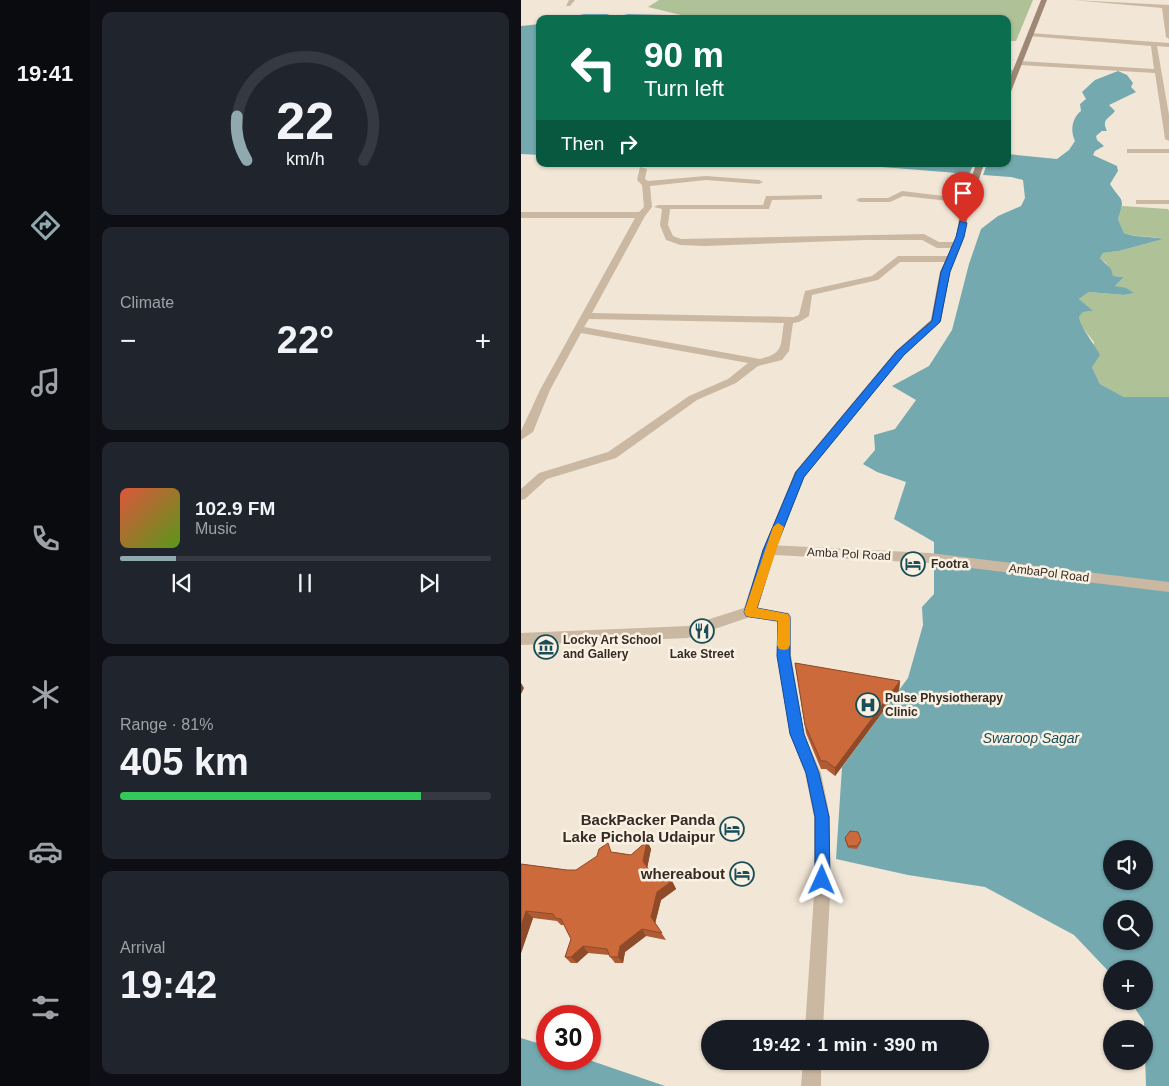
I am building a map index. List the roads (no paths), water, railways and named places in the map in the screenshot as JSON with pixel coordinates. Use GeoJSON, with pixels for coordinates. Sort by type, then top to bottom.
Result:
{"type":"FeatureCollection","features":[{"type":"Feature","properties":{"kind":"street"},"geometry":{"type":"LineString","coordinates":[[1011,84],[1044,0]]}},
{"type":"Feature","properties":{"kind":"street"},"geometry":{"type":"LineString","coordinates":[[1075,0],[1115,1],[1167,6],[1169,37]]}},
{"type":"Feature","properties":{"kind":"street"},"geometry":{"type":"LineString","coordinates":[[1030,35],[1169,45]]}},
{"type":"Feature","properties":{"kind":"street"},"geometry":{"type":"LineString","coordinates":[[1154,44],[1169,139]]}},
{"type":"Feature","properties":{"kind":"street"},"geometry":{"type":"LineString","coordinates":[[1019,63],[1158,71]]}},
{"type":"Feature","properties":{"kind":"street"},"geometry":{"type":"LineString","coordinates":[[1011,72],[1015,73]]}},
{"type":"Feature","properties":{"kind":"street"},"geometry":{"type":"LineString","coordinates":[[1130,151],[1169,151]]}},
{"type":"Feature","properties":{"kind":"street"},"geometry":{"type":"LineString","coordinates":[[750,612],[769,550],[799,475],[901,353],[936,322],[945,272],[957,245],[974,178],[979,167]]}},
{"type":"Feature","properties":{"kind":"street"},"geometry":{"type":"LineString","coordinates":[[643,169],[641,180],[646,184],[706,178],[759,182]]}},
{"type":"Feature","properties":{"kind":"street"},"geometry":{"type":"LineString","coordinates":[[521,436],[527,432],[545,390],[644,211],[646,184]]}},
{"type":"Feature","properties":{"kind":"street"},"geometry":{"type":"LineString","coordinates":[[861,200],[890,200],[903,193],[968,201]]}},
{"type":"Feature","properties":{"kind":"street"},"geometry":{"type":"LineString","coordinates":[[521,215],[644,211],[666,207],[766,207],[769,198],[819,197]]}},
{"type":"Feature","properties":{"kind":"street"},"geometry":{"type":"LineString","coordinates":[[1139,202],[1169,202]]}},
{"type":"Feature","properties":{"kind":"street"},"geometry":{"type":"LineString","coordinates":[[666,207],[665,224],[669,238],[680,242],[705,243],[865,237],[924,237],[937,245],[957,245]]}},
{"type":"Feature","properties":{"kind":"street"},"geometry":{"type":"LineString","coordinates":[[585,316],[801,319],[804,316],[808,293],[875,278],[898,259],[951,259]]}},
{"type":"Feature","properties":{"kind":"street"},"geometry":{"type":"LineString","coordinates":[[521,496],[543,476],[612,455],[693,398],[732,381],[758,362],[778,358],[784,351],[789,320]]}},
{"type":"Feature","properties":{"kind":"street"},"geometry":{"type":"LineString","coordinates":[[578,329],[758,362]]}},
{"type":"Feature","properties":{"kind":"street","name":"Amba Pol Road"},"geometry":{"type":"LineString","coordinates":[[769,550],[930,558]]}},
{"type":"Feature","properties":{"kind":"street","name":"AmbaPol Road"},"geometry":{"type":"LineString","coordinates":[[930,558],[1169,587]]}},
{"type":"Feature","properties":{"kind":"street"},"geometry":{"type":"LineString","coordinates":[[521,639],[687,632],[750,612],[784,617],[784,656],[797,734],[813,773],[822,817],[822,895],[815,1020]]}},
{"type":"Feature","properties":{"kind":"street"},"geometry":{"type":"LineString","coordinates":[[811,1086],[812,1070]]}},
{"type":"Feature","properties":{"kind":"water"},"geometry":{"type":"Polygon","coordinates":[[[607,14],[610,15],[579,15],[607,14]]]}},
{"type":"Feature","properties":{"kind":"water"},"geometry":{"type":"Polygon","coordinates":[[[628,14],[666,15],[624,15],[628,14]]]}},
{"type":"Feature","properties":{"kind":"water"},"geometry":{"type":"Polygon","coordinates":[[[536,24],[536,155],[521,154],[521,26],[536,24]]]}},
{"type":"Feature","properties":{"kind":"water","name":"Swaroop Sagar"},"geometry":{"type":"Polygon","coordinates":[[[1118,71],[1127,75],[1133,83],[1131,87],[1136,92],[1109,105],[1115,111],[1105,122],[1107,131],[1102,131],[1096,136],[1097,140],[1104,146],[1095,151],[1093,155],[1117,166],[1118,171],[1110,184],[1122,203],[1118,219],[1124,233],[1133,236],[1163,239],[1119,251],[1103,253],[1100,258],[1111,269],[1113,276],[1124,277],[1115,286],[1126,288],[1134,293],[1124,295],[1089,292],[1079,299],[1093,311],[1083,312],[1079,317],[1084,330],[1100,355],[1092,367],[1100,384],[1124,397],[1169,397],[1169,1086],[1146,1086],[1146,1070],[1153,1070],[1153,1020],[1143,1020],[1136,1010],[1153,1010],[1153,960],[1103,960],[1103,966],[1074,935],[985,887],[908,875],[836,859],[842,767],[908,678],[923,625],[922,607],[934,594],[934,542],[894,519],[906,482],[877,472],[863,464],[875,450],[874,435],[895,429],[916,400],[892,386],[929,366],[952,330],[969,264],[981,229],[998,216],[1021,206],[1025,198],[1023,180],[983,175],[986,167],[1011,167],[1011,154],[1057,159],[1069,150],[1075,141],[1073,133],[1074,121],[1081,111],[1080,104],[1086,99],[1082,92],[1095,80],[1118,71]]]}},
{"type":"Feature","properties":{"kind":"water"},"geometry":{"type":"Polygon","coordinates":[[[882,167],[972,167],[969,174],[882,167]]]}},
{"type":"Feature","properties":{"kind":"water"},"geometry":{"type":"Polygon","coordinates":[[[521,1038],[536,1043],[536,1070],[601,1070],[601,1064],[665,1086],[521,1086],[521,1038]]]}},
{"type":"Feature","properties":{"kind":"place","name":"Footra"},"geometry":{"type":"Point","coordinates":[913,564]}},
{"type":"Feature","properties":{"kind":"place","name":"Lake Street"},"geometry":{"type":"Point","coordinates":[702,631]}},
{"type":"Feature","properties":{"kind":"place","name":"Locky Art School and Gallery"},"geometry":{"type":"Point","coordinates":[546,647]}},
{"type":"Feature","properties":{"kind":"place","name":"Pulse Physiotherapy Clinic"},"geometry":{"type":"Point","coordinates":[868,705]}},
{"type":"Feature","properties":{"kind":"place","name":"BackPacker Panda Lake Pichola Udaipur"},"geometry":{"type":"Point","coordinates":[732,829]}},
{"type":"Feature","properties":{"kind":"place","name":"whereabout"},"geometry":{"type":"Point","coordinates":[742,874]}}]}
